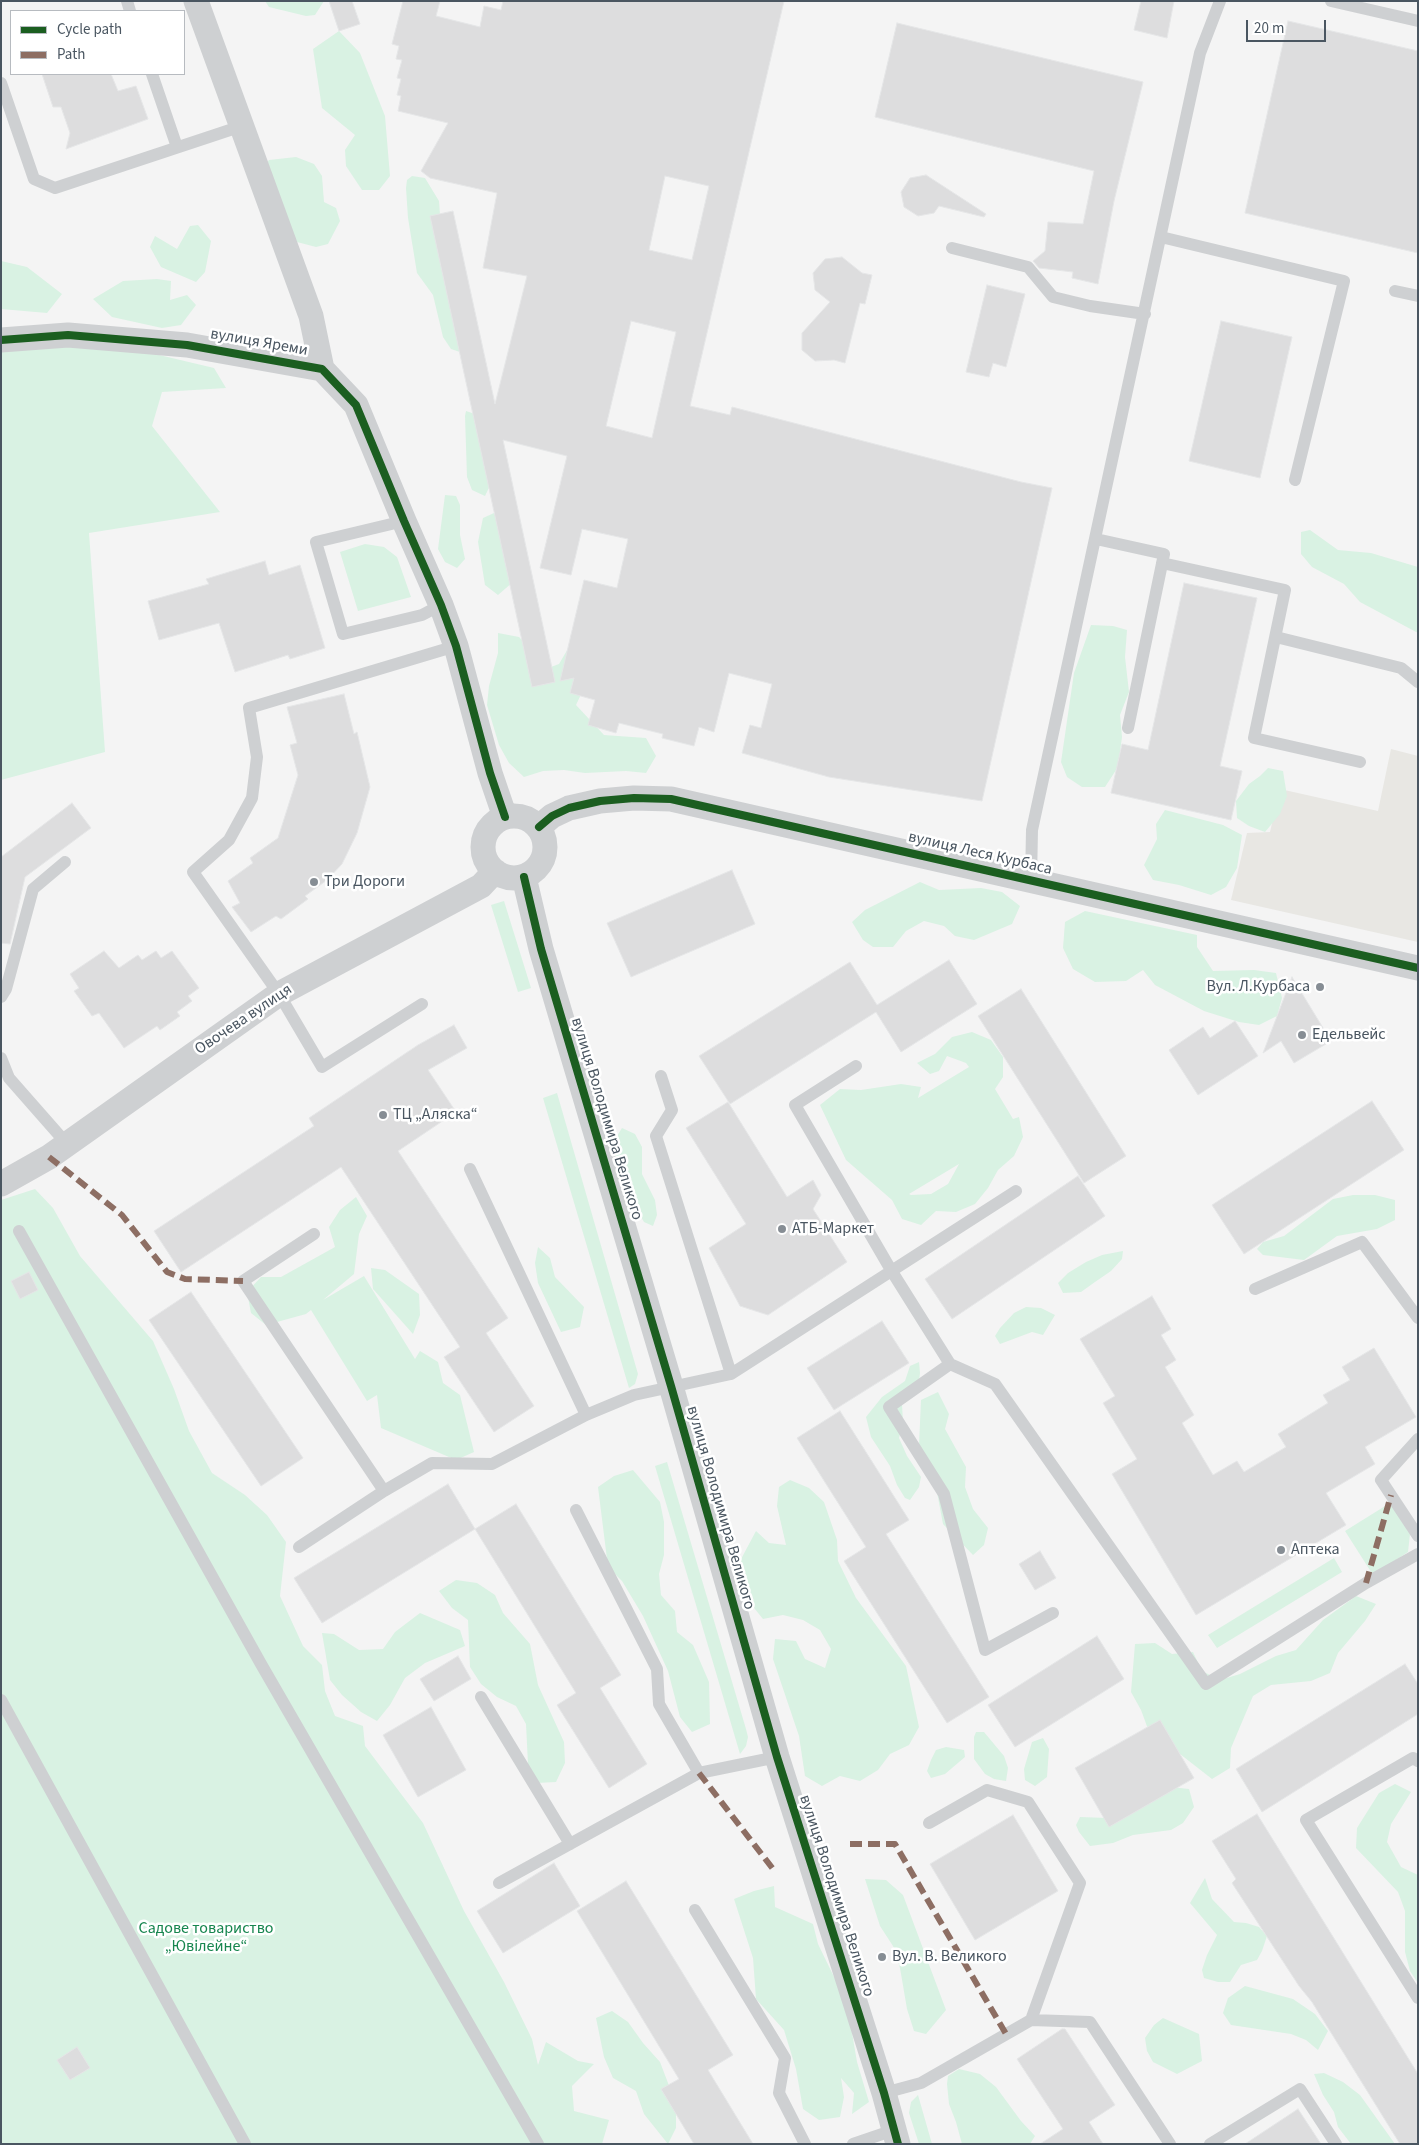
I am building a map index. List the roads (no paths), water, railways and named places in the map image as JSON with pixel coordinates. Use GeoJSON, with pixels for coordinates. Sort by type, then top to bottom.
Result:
{"type":"FeatureCollection","features":[{"type":"Feature","properties":{"kind":"street"},"geometry":{"type":"LineString","coordinates":[[196,1],[310,316],[322,369]]}},
{"type":"Feature","properties":{"kind":"street","name":"вулиця Яреми"},"geometry":{"type":"LineString","coordinates":[[1,340],[68,335],[187,345],[322,369],[356,405],[441,605],[456,646]]}},
{"type":"Feature","properties":{"kind":"street"},"geometry":{"type":"LineString","coordinates":[[456,646],[490,773],[505,817]]}},
{"type":"Feature","properties":{"kind":"street","name":"вулиця Леся Курбаса"},"geometry":{"type":"LineString","coordinates":[[539,827],[552,816],[569,808],[600,801],[634,798],[671,799],[1418,968]]}},
{"type":"Feature","properties":{"kind":"street"},"geometry":{"type":"LineString","coordinates":[[517,816],[529,819],[539,827],[544,838],[546,850],[543,861],[535,871],[524,877],[512,878],[495,871],[485,857],[483,845],[486,833],[494,823],[505,817],[517,816]]}},
{"type":"Feature","properties":{"kind":"street","name":"Овочева вулиця"},"geometry":{"type":"LineString","coordinates":[[1,1184],[67,1144],[279,994],[481,886],[495,871]]}},
{"type":"Feature","properties":{"kind":"street","name":"вулиця Володимира Великого"},"geometry":{"type":"LineString","coordinates":[[524,877],[541,949],[671,1386],[777,1757],[896,2137]]}},
{"type":"Feature","properties":{"kind":"lane"},"geometry":{"type":"LineString","coordinates":[[1031,880],[1032,830],[1200,53],[1220,1]]}},
{"type":"Feature","properties":{"kind":"lane"},"geometry":{"type":"LineString","coordinates":[[1331,1],[1418,21]]}},
{"type":"Feature","properties":{"kind":"lane"},"geometry":{"type":"LineString","coordinates":[[152,75],[177,147]]}},
{"type":"Feature","properties":{"kind":"lane"},"geometry":{"type":"LineString","coordinates":[[1,83],[34,180],[55,188],[242,126]]}},
{"type":"Feature","properties":{"kind":"lane"},"geometry":{"type":"LineString","coordinates":[[1161,237],[1344,281],[1295,480]]}},
{"type":"Feature","properties":{"kind":"lane"},"geometry":{"type":"LineString","coordinates":[[952,248],[1028,267],[1053,297],[1090,306],[1144,314]]}},
{"type":"Feature","properties":{"kind":"lane"},"geometry":{"type":"LineString","coordinates":[[1395,291],[1418,296]]}},
{"type":"Feature","properties":{"kind":"lane"},"geometry":{"type":"LineString","coordinates":[[404,521],[316,542],[343,634],[422,615],[441,605]]}},
{"type":"Feature","properties":{"kind":"lane"},"geometry":{"type":"LineString","coordinates":[[1096,539],[1164,554],[1128,728]]}},
{"type":"Feature","properties":{"kind":"lane"},"geometry":{"type":"LineString","coordinates":[[1162,563],[1285,590],[1254,738],[1360,762]]}},
{"type":"Feature","properties":{"kind":"lane"},"geometry":{"type":"LineString","coordinates":[[1276,637],[1400,668],[1418,682]]}},
{"type":"Feature","properties":{"kind":"lane"},"geometry":{"type":"LineString","coordinates":[[422,1004],[322,1067],[279,994],[193,872],[229,840],[252,798],[257,757],[249,708],[456,646]]}},
{"type":"Feature","properties":{"kind":"lane"},"geometry":{"type":"LineString","coordinates":[[1,997],[6,989],[33,889],[65,862]]}},
{"type":"Feature","properties":{"kind":"lane"},"geometry":{"type":"LineString","coordinates":[[1,1058],[9,1078],[67,1144]]}},
{"type":"Feature","properties":{"kind":"lane"},"geometry":{"type":"LineString","coordinates":[[856,1066],[795,1105],[891,1270],[950,1364],[995,1384],[1206,1684],[1366,1583],[1418,1554]]}},
{"type":"Feature","properties":{"kind":"lane"},"geometry":{"type":"LineString","coordinates":[[661,1076],[672,1110],[656,1136],[731,1374]]}},
{"type":"Feature","properties":{"kind":"lane"},"geometry":{"type":"LineString","coordinates":[[470,1169],[586,1415]]}},
{"type":"Feature","properties":{"kind":"lane"},"geometry":{"type":"LineString","coordinates":[[299,1547],[384,1491],[432,1463],[492,1464],[586,1415],[634,1395],[731,1374],[1016,1191]]}},
{"type":"Feature","properties":{"kind":"lane"},"geometry":{"type":"LineString","coordinates":[[19,1230],[261,1664],[538,2144]]}},
{"type":"Feature","properties":{"kind":"lane"},"geometry":{"type":"LineString","coordinates":[[314,1234],[243,1281],[384,1491]]}},
{"type":"Feature","properties":{"kind":"lane"},"geometry":{"type":"LineString","coordinates":[[1255,1289],[1362,1242],[1418,1318]]}},
{"type":"Feature","properties":{"kind":"lane"},"geometry":{"type":"LineString","coordinates":[[950,1364],[889,1407],[944,1494],[986,1650],[1053,1613]]}},
{"type":"Feature","properties":{"kind":"lane"},"geometry":{"type":"LineString","coordinates":[[1418,1439],[1381,1480],[1418,1536]]}},
{"type":"Feature","properties":{"kind":"lane"},"geometry":{"type":"LineString","coordinates":[[576,1510],[657,1669],[659,1704],[699,1773]]}},
{"type":"Feature","properties":{"kind":"lane"},"geometry":{"type":"LineString","coordinates":[[482,1697],[570,1844]]}},
{"type":"Feature","properties":{"kind":"lane"},"geometry":{"type":"LineString","coordinates":[[1,1700],[244,2144]]}},
{"type":"Feature","properties":{"kind":"lane"},"geometry":{"type":"LineString","coordinates":[[499,1883],[699,1773],[777,1757]]}},
{"type":"Feature","properties":{"kind":"lane"},"geometry":{"type":"LineString","coordinates":[[1418,1761],[1413,1758],[1306,1820],[1418,1998]]}},
{"type":"Feature","properties":{"kind":"lane"},"geometry":{"type":"LineString","coordinates":[[929,1822],[987,1790],[1028,1802],[1080,1884],[1032,2020]]}},
{"type":"Feature","properties":{"kind":"lane"},"geometry":{"type":"LineString","coordinates":[[695,1910],[785,2058],[779,2093],[804,2144]]}},
{"type":"Feature","properties":{"kind":"lane"},"geometry":{"type":"LineString","coordinates":[[884,2094],[921,2083],[1032,2020],[1090,2022],[1170,2144]]}},
{"type":"Feature","properties":{"kind":"lane"},"geometry":{"type":"LineString","coordinates":[[1210,2144],[1300,2089],[1336,2144]]}},
{"type":"Feature","properties":{"kind":"lane"},"geometry":{"type":"LineString","coordinates":[[853,2144],[896,2137]]}},
{"type":"Feature","properties":{"kind":"place","name":"Три Дороги"},"geometry":{"type":"Point","coordinates":[314,882]}},
{"type":"Feature","properties":{"kind":"place","name":"Вул. Л.Курбаса"},"geometry":{"type":"Point","coordinates":[1320,987]}},
{"type":"Feature","properties":{"kind":"place","name":"Едельвейс"},"geometry":{"type":"Point","coordinates":[1302,1035]}},
{"type":"Feature","properties":{"kind":"place","name":"ТЦ „Аляска“"},"geometry":{"type":"Point","coordinates":[383,1115]}},
{"type":"Feature","properties":{"kind":"place","name":"АТБ-Маркет"},"geometry":{"type":"Point","coordinates":[782,1229]}},
{"type":"Feature","properties":{"kind":"place","name":"Аптека"},"geometry":{"type":"Point","coordinates":[1281,1550]}},
{"type":"Feature","properties":{"kind":"place","name":"Вул. В. Великого"},"geometry":{"type":"Point","coordinates":[882,1957]}},
{"type":"Feature","properties":{"kind":"park label","name":"Садове товариство „Ювілейне“"},"geometry":{"type":"Point","coordinates":[206,1938]}}]}
